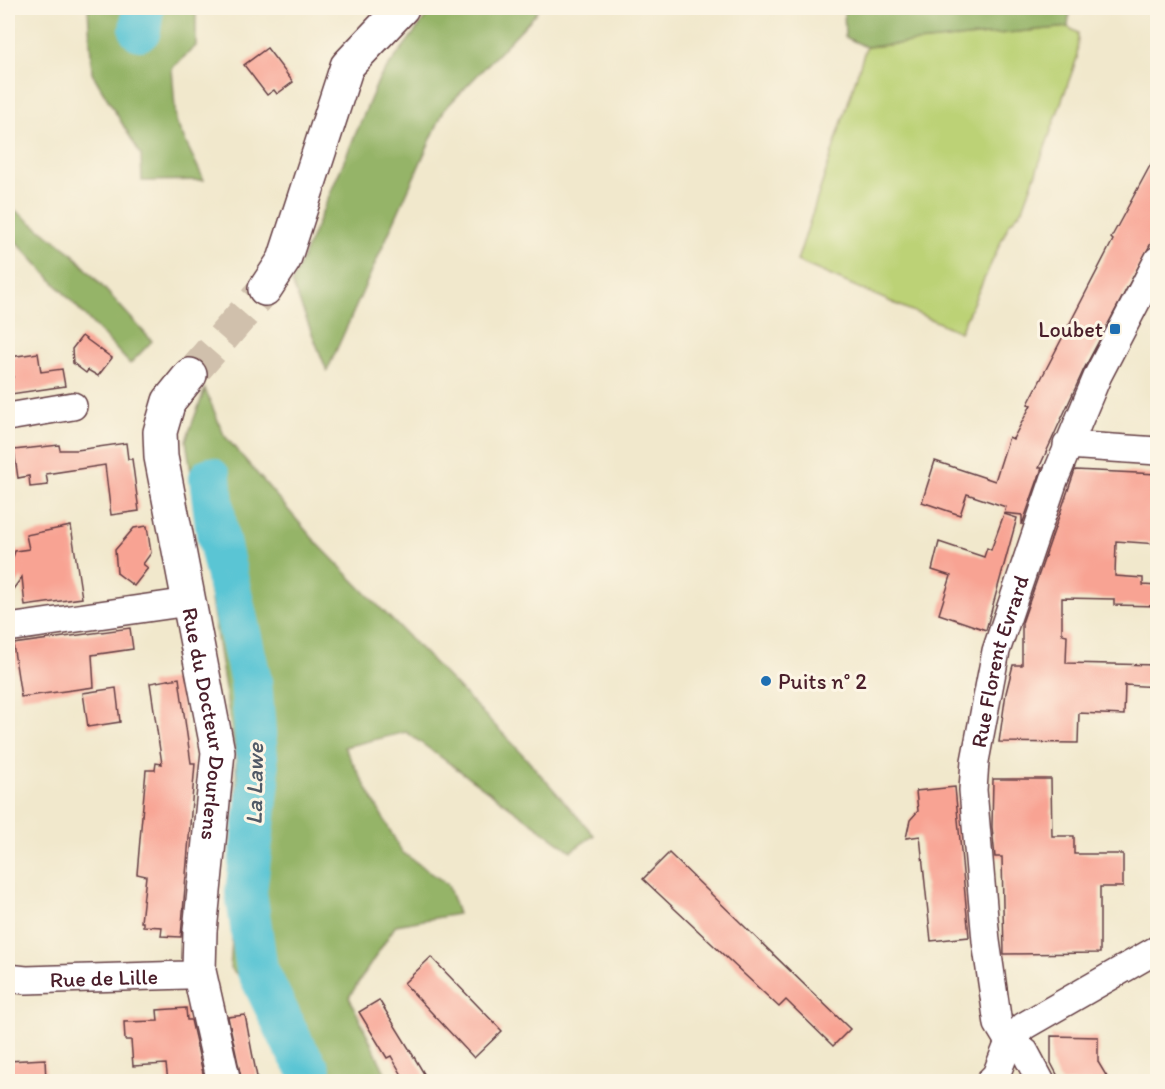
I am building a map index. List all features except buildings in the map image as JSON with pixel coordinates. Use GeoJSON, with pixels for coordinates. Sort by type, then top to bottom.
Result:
{"type":"FeatureCollection","features":[{"type":"Feature","properties":{"kind":"street"},"geometry":{"type":"LineString","coordinates":[[265,290],[284,260],[347,66],[402,8]]}},
{"type":"Feature","properties":{"kind":"street","name":"Rue Florent Evrard"},"geometry":{"type":"LineString","coordinates":[[1009,1042],[998,1024],[986,941],[973,790],[975,761],[996,651],[1068,445],[1098,375],[1158,260]]}},
{"type":"Feature","properties":{"kind":"street","name":"Rue du Docteur Dourlens"},"geometry":{"type":"LineString","coordinates":[[190,375],[169,401],[160,432],[161,458],[218,752],[200,931],[199,971],[224,1082]]}},
{"type":"Feature","properties":{"kind":"street"},"geometry":{"type":"LineString","coordinates":[[8,417],[73,406]]}},
{"type":"Feature","properties":{"kind":"street"},"geometry":{"type":"LineString","coordinates":[[1068,445],[1158,451]]}},
{"type":"Feature","properties":{"kind":"street"},"geometry":{"type":"LineString","coordinates":[[8,628],[189,602]]}},
{"type":"Feature","properties":{"kind":"street"},"geometry":{"type":"LineString","coordinates":[[992,1078],[1009,1042],[1024,1026],[1158,949]]}},
{"type":"Feature","properties":{"kind":"street","name":"Rue de Lille"},"geometry":{"type":"LineString","coordinates":[[8,978],[26,980],[186,975],[199,971]]}},
{"type":"Feature","properties":{"kind":"street"},"geometry":{"type":"LineString","coordinates":[[1009,1042],[1025,1052],[1041,1082]]}},
{"type":"Feature","properties":{"kind":"green space"},"geometry":{"type":"Polygon","coordinates":[[[88,8],[196,8],[196,46],[172,68],[176,122],[204,180],[142,181],[141,155],[92,73],[88,8]]]}},
{"type":"Feature","properties":{"kind":"green space"},"geometry":{"type":"Polygon","coordinates":[[[433,8],[539,8],[535,15],[444,110],[327,371],[292,283],[379,79],[433,8]]]}},
{"type":"Feature","properties":{"kind":"green space"},"geometry":{"type":"Polygon","coordinates":[[[844,8],[1070,8],[1068,27],[866,47],[845,37],[844,8]]]}},
{"type":"Feature","properties":{"kind":"green space"},"geometry":{"type":"Polygon","coordinates":[[[1068,27],[1078,33],[1077,58],[1023,209],[1009,224],[960,332],[797,261],[866,47],[1068,27]]]}},
{"type":"Feature","properties":{"kind":"green space"},"geometry":{"type":"Polygon","coordinates":[[[8,205],[72,253],[152,341],[130,364],[8,233],[8,205]]]}},
{"type":"Feature","properties":{"kind":"green space"},"geometry":{"type":"Polygon","coordinates":[[[205,389],[224,435],[315,541],[515,746],[594,835],[571,851],[406,732],[344,747],[402,852],[448,885],[458,914],[396,925],[349,997],[389,1081],[323,1081],[318,1048],[230,968],[238,858],[236,759],[186,440],[205,389]]]}},
{"type":"Feature","properties":{"kind":"waterway","name":"La Lawe"},"geometry":{"type":"LineString","coordinates":[[140,30],[143,8]]}},
{"type":"Feature","properties":{"kind":"waterway","name":"La Lawe"},"geometry":{"type":"LineString","coordinates":[[210,478],[217,533],[251,681],[259,782],[246,892],[257,969],[313,1082]]}},
{"type":"Feature","properties":{"kind":"tunnel"},"geometry":{"type":"LineString","coordinates":[[190,375],[265,289]]}},
{"type":"Feature","properties":{"kind":"place","name":"Loubet"},"geometry":{"type":"Point","coordinates":[1115,329]}},
{"type":"Feature","properties":{"kind":"place","name":"Puits n° 2"},"geometry":{"type":"Point","coordinates":[766,681]}}]}
